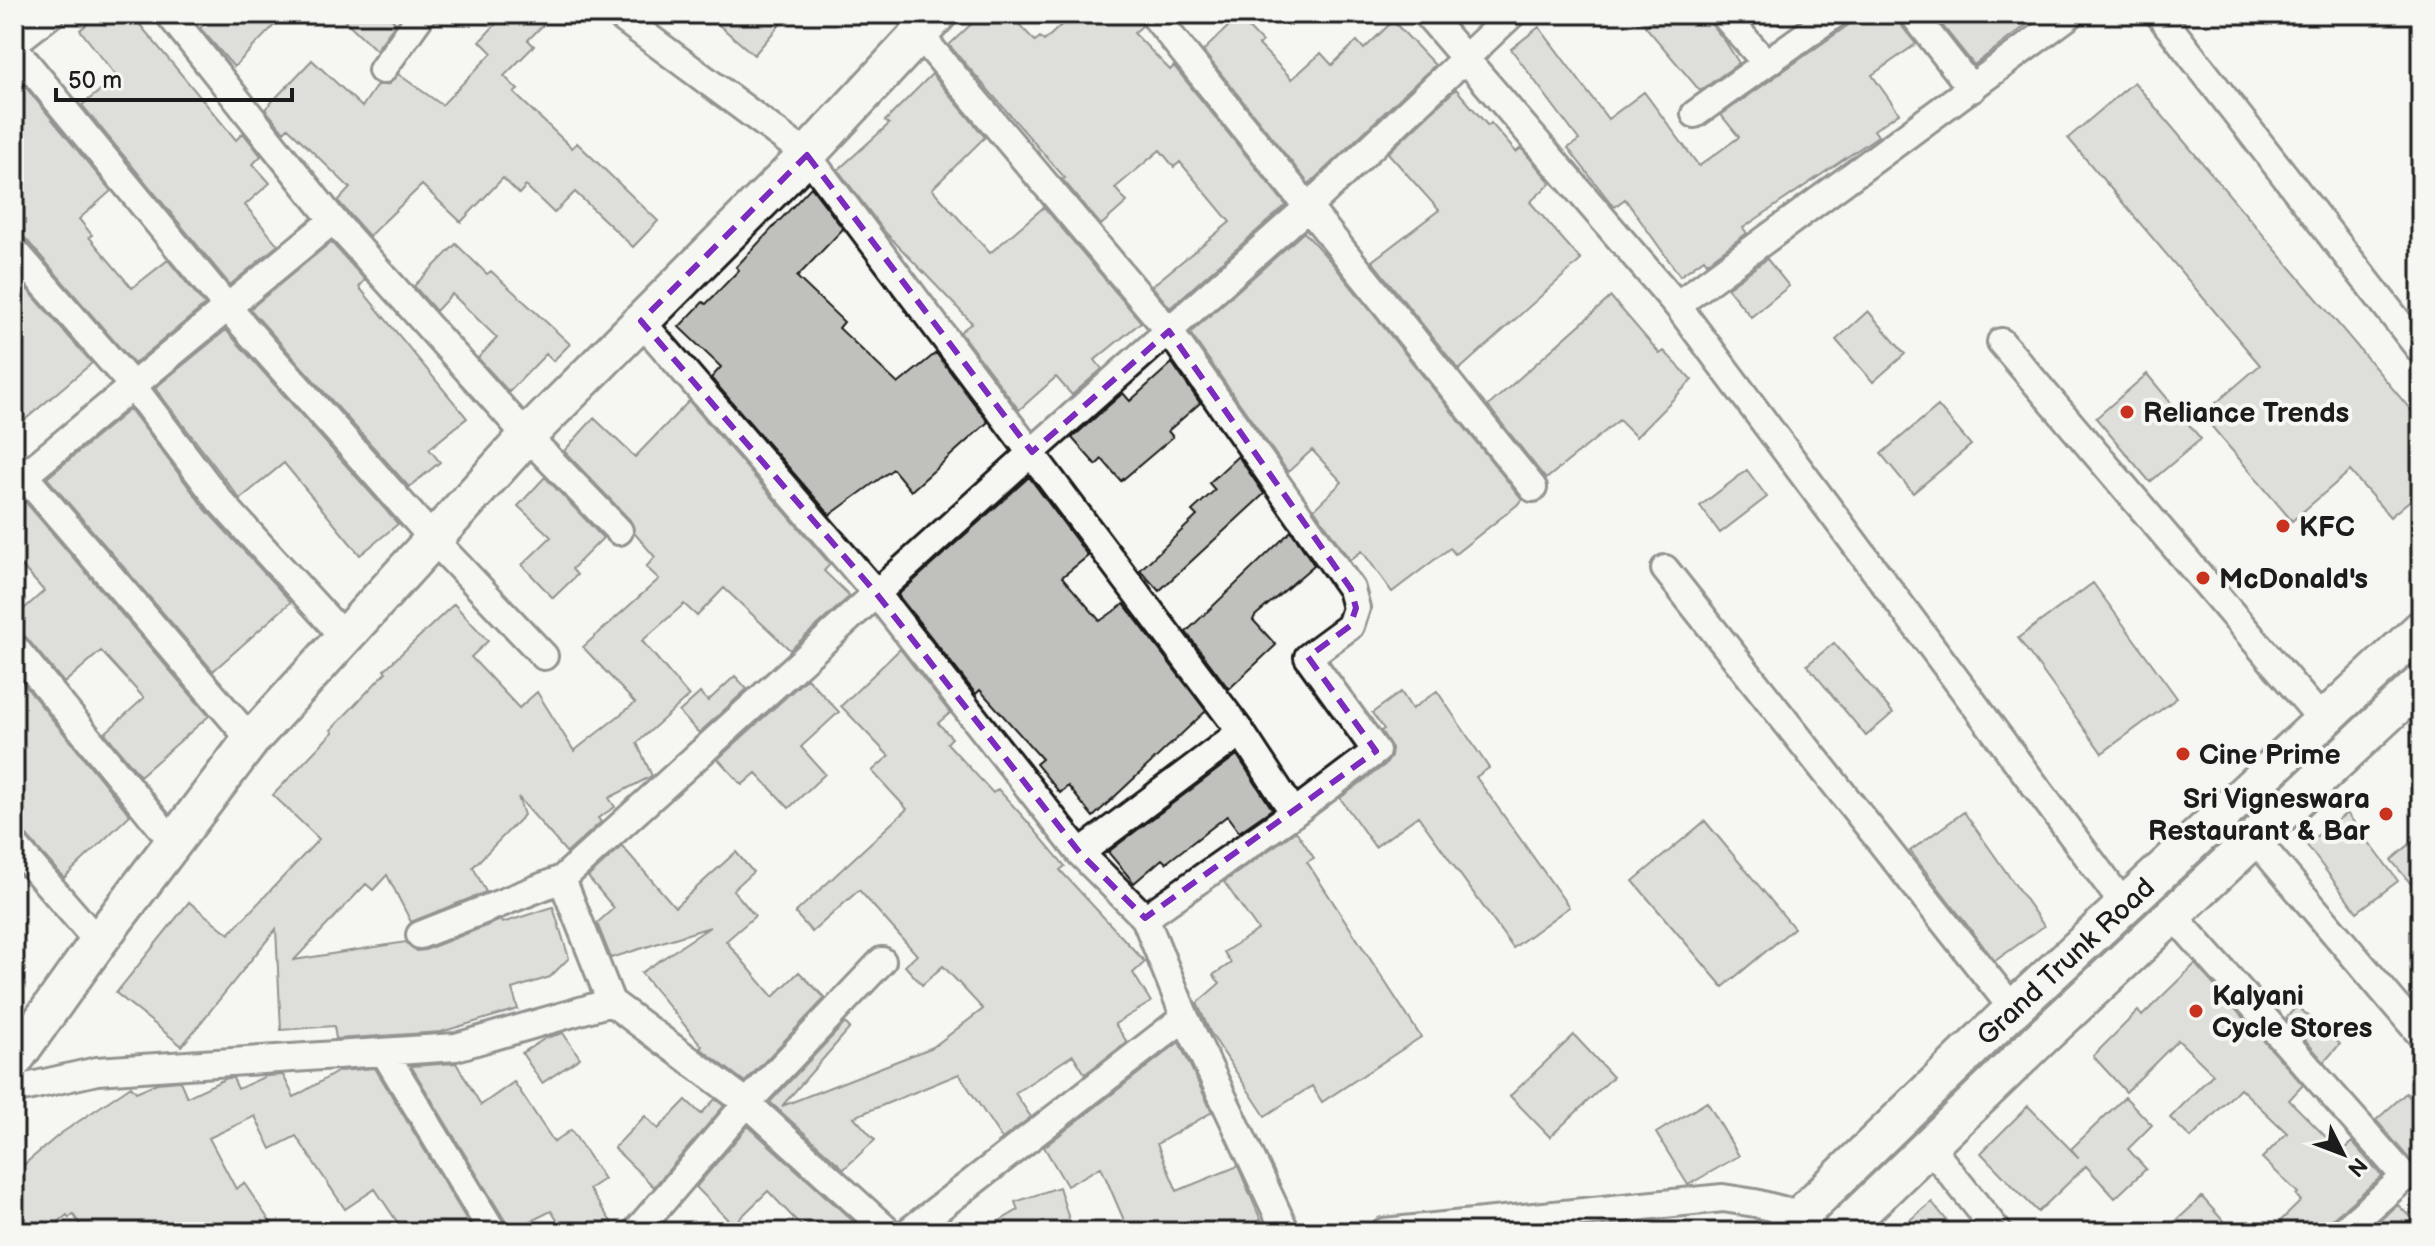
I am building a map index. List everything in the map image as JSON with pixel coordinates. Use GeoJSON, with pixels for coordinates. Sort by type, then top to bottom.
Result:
{"type":"FeatureCollection","features":[{"type":"Feature","properties":{"kind":"main road"},"geometry":{"type":"LineString","coordinates":[[16,1052],[251,740],[527,436],[807,155],[929,24]]}},
{"type":"Feature","properties":{"kind":"main road","name":"Grand Trunk Road"},"geometry":{"type":"LineString","coordinates":[[1800,1226],[2013,1009],[2421,629]]}},
{"type":"Feature","properties":{"kind":"main road","name":"Grand Trunk Road"},"geometry":{"type":"LineString","coordinates":[[1840,1232],[2421,683]]}},
{"type":"Feature","properties":{"kind":"street"},"geometry":{"type":"LineString","coordinates":[[51,14],[14,45],[227,307],[434,540],[544,656]]}},
{"type":"Feature","properties":{"kind":"street"},"geometry":{"type":"LineString","coordinates":[[169,14],[333,220],[527,436],[619,531]]}},
{"type":"Feature","properties":{"kind":"street"},"geometry":{"type":"LineString","coordinates":[[382,70],[422,14]]}},
{"type":"Feature","properties":{"kind":"street"},"geometry":{"type":"LineString","coordinates":[[617,14],[807,155],[1241,732],[1294,813]]}},
{"type":"Feature","properties":{"kind":"street"},"geometry":{"type":"LineString","coordinates":[[1153,14],[1533,488]]}},
{"type":"Feature","properties":{"kind":"street"},"geometry":{"type":"LineString","coordinates":[[1427,14],[1677,305],[2124,905]]}},
{"type":"Feature","properties":{"kind":"street"},"geometry":{"type":"LineString","coordinates":[[420,935],[562,879],[1032,452],[1307,208],[1512,14]]}},
{"type":"Feature","properties":{"kind":"street"},"geometry":{"type":"LineString","coordinates":[[1723,14],[1765,62]]}},
{"type":"Feature","properties":{"kind":"street"},"geometry":{"type":"LineString","coordinates":[[1695,114],[1835,14]]}},
{"type":"Feature","properties":{"kind":"street"},"geometry":{"type":"LineString","coordinates":[[1913,14],[1972,89]]}},
{"type":"Feature","properties":{"kind":"street"},"geometry":{"type":"LineString","coordinates":[[1677,305],[2071,14]]}},
{"type":"Feature","properties":{"kind":"street"},"geometry":{"type":"LineString","coordinates":[[2159,14],[2421,351]]}},
{"type":"Feature","properties":{"kind":"street"},"geometry":{"type":"LineString","coordinates":[[929,24],[1169,331],[1351,589],[1356,608],[1350,626],[1308,657],[1376,751],[1145,918]]}},
{"type":"Feature","properties":{"kind":"street"},"geometry":{"type":"LineString","coordinates":[[251,740],[17,475],[333,220]]}},
{"type":"Feature","properties":{"kind":"street"},"geometry":{"type":"LineString","coordinates":[[14,250],[132,385],[219,500],[345,638]]}},
{"type":"Feature","properties":{"kind":"street"},"geometry":{"type":"LineString","coordinates":[[641,321],[876,593],[1080,853],[1145,918],[1185,1017],[1286,1232]]}},
{"type":"Feature","properties":{"kind":"street"},"geometry":{"type":"LineString","coordinates":[[2001,342],[2323,721]]}},
{"type":"Feature","properties":{"kind":"street"},"geometry":{"type":"LineString","coordinates":[[1665,569],[2013,1009]]}},
{"type":"Feature","properties":{"kind":"street"},"geometry":{"type":"LineString","coordinates":[[14,647],[173,842]]}},
{"type":"Feature","properties":{"kind":"street"},"geometry":{"type":"LineString","coordinates":[[1080,853],[1241,732]]}},
{"type":"Feature","properties":{"kind":"street"},"geometry":{"type":"LineString","coordinates":[[2255,839],[2421,1035]]}},
{"type":"Feature","properties":{"kind":"street"},"geometry":{"type":"LineString","coordinates":[[14,845],[98,942]]}},
{"type":"Feature","properties":{"kind":"street"},"geometry":{"type":"LineString","coordinates":[[562,879],[611,1002],[747,1103],[889,1232]]}},
{"type":"Feature","properties":{"kind":"street"},"geometry":{"type":"LineString","coordinates":[[2173,915],[2413,1186],[2342,1232]]}},
{"type":"Feature","properties":{"kind":"street"},"geometry":{"type":"LineString","coordinates":[[636,1232],[747,1103],[882,961]]}},
{"type":"Feature","properties":{"kind":"street"},"geometry":{"type":"LineString","coordinates":[[14,1090],[97,1071],[456,1047],[611,1002]]}},
{"type":"Feature","properties":{"kind":"street"},"geometry":{"type":"LineString","coordinates":[[908,1232],[1185,1017]]}},
{"type":"Feature","properties":{"kind":"street"},"geometry":{"type":"LineString","coordinates":[[384,1052],[493,1232]]}},
{"type":"Feature","properties":{"kind":"street"},"geometry":{"type":"LineString","coordinates":[[1929,1146],[1998,1232]]}},
{"type":"Feature","properties":{"kind":"street"},"geometry":{"type":"LineString","coordinates":[[1384,1232],[1723,1198],[1755,1203],[1800,1226]]}},
{"type":"Feature","properties":{"kind":"highlighted area"},"geometry":{"type":"Polygon","coordinates":[[[807,155],[1032,452],[1169,331],[1351,589],[1356,608],[1350,626],[1308,657],[1376,751],[1145,918],[1080,853],[876,593],[641,321],[807,155]]]}},
{"type":"Feature","properties":{"kind":"building"},"geometry":{"type":"Polygon","coordinates":[[[99,14],[131,14],[236,140],[243,133],[261,156],[253,164],[270,183],[245,205],[278,245],[230,285],[82,105],[117,77],[80,30],[99,14]]]}},
{"type":"Feature","properties":{"kind":"building"},"geometry":{"type":"Polygon","coordinates":[[[214,14],[285,14],[234,67],[200,28],[214,14]]]}},
{"type":"Feature","properties":{"kind":"building"},"geometry":{"type":"Polygon","coordinates":[[[338,14],[386,14],[396,23],[376,50],[338,14]]]}},
{"type":"Feature","properties":{"kind":"building"},"geometry":{"type":"Polygon","coordinates":[[[505,14],[554,14],[528,40],[534,46],[504,76],[518,90],[514,93],[572,148],[577,143],[658,221],[633,247],[575,192],[554,213],[526,186],[519,194],[503,178],[461,222],[422,185],[369,236],[338,201],[350,188],[288,128],[284,132],[265,109],[312,60],[362,107],[377,85],[389,84],[398,74],[442,105],[492,53],[480,41],[505,14]]]}},
{"type":"Feature","properties":{"kind":"building"},"geometry":{"type":"Polygon","coordinates":[[[706,14],[789,14],[754,55],[706,14]]]}},
{"type":"Feature","properties":{"kind":"building"},"geometry":{"type":"Polygon","coordinates":[[[982,14],[1009,14],[1035,41],[1040,37],[1044,41],[1073,14],[1137,14],[1142,26],[1134,33],[1170,70],[1174,66],[1286,205],[1170,308],[1152,286],[1230,222],[1180,162],[1174,167],[1160,150],[1115,188],[1127,202],[1101,225],[1062,179],[1065,178],[949,45],[982,14]]]}},
{"type":"Feature","properties":{"kind":"building"},"geometry":{"type":"Polygon","coordinates":[[[1662,14],[1707,14],[1739,63],[1700,91],[1645,26],[1662,14]]]}},
{"type":"Feature","properties":{"kind":"building"},"geometry":{"type":"Polygon","coordinates":[[[1864,14],[1897,14],[1900,24],[1916,44],[1872,75],[1899,113],[1874,130],[1878,136],[1743,228],[1747,233],[1707,263],[1704,259],[1680,276],[1625,199],[1614,207],[1568,148],[1579,140],[1511,49],[1539,27],[1608,119],[1644,92],[1699,166],[1739,137],[1721,115],[1864,14]]]}},
{"type":"Feature","properties":{"kind":"building"},"geometry":{"type":"Polygon","coordinates":[[[1933,14],[2041,14],[1974,65],[1933,14]]]}},
{"type":"Feature","properties":{"kind":"building"},"geometry":{"type":"Polygon","coordinates":[[[1238,17],[1262,42],[1259,45],[1292,79],[1321,53],[1332,65],[1357,41],[1364,49],[1393,21],[1435,65],[1309,184],[1203,51],[1238,17]]]}},
{"type":"Feature","properties":{"kind":"building"},"geometry":{"type":"Polygon","coordinates":[[[14,73],[111,191],[79,219],[92,235],[89,237],[132,288],[168,260],[205,305],[134,364],[26,239],[14,234],[14,73]]]}},
{"type":"Feature","properties":{"kind":"building"},"geometry":{"type":"Polygon","coordinates":[[[932,74],[985,137],[932,189],[990,253],[1044,207],[1141,322],[1095,360],[1102,369],[1072,395],[1056,377],[1019,410],[960,332],[972,323],[885,232],[838,170],[889,124],[885,121],[932,74]]]}},
{"type":"Feature","properties":{"kind":"building"},"geometry":{"type":"Polygon","coordinates":[[[2134,82],[2421,422],[2421,491],[2390,517],[2350,471],[2292,521],[2202,415],[2260,365],[2068,138],[2134,82]]]}},
{"type":"Feature","properties":{"kind":"building"},"geometry":{"type":"Polygon","coordinates":[[[1456,89],[1488,126],[1491,123],[1516,152],[1521,148],[1551,183],[1530,202],[1581,260],[1459,370],[1372,261],[1439,210],[1388,153],[1456,89]]]}},
{"type":"Feature","properties":{"kind":"building"},"geometry":{"type":"Polygon","coordinates":[[[811,187],[843,229],[797,277],[844,322],[839,328],[898,384],[936,353],[988,422],[911,491],[893,469],[830,515],[711,378],[721,367],[679,327],[739,270],[736,267],[811,187]]]}},
{"type":"Feature","properties":{"kind":"building"},"geometry":{"type":"Polygon","coordinates":[[[1304,232],[1522,499],[1455,554],[1450,548],[1392,592],[1362,551],[1350,560],[1314,509],[1342,482],[1312,450],[1288,472],[1190,333],[1304,232]]]}},
{"type":"Feature","properties":{"kind":"building"},"geometry":{"type":"Polygon","coordinates":[[[331,242],[365,280],[359,287],[467,418],[429,449],[440,462],[409,487],[250,309],[331,242]]]}},
{"type":"Feature","properties":{"kind":"building"},"geometry":{"type":"Polygon","coordinates":[[[456,244],[487,274],[491,271],[570,344],[553,361],[546,354],[509,392],[478,358],[497,338],[452,294],[436,311],[414,286],[456,244]]]}},
{"type":"Feature","properties":{"kind":"building"},"geometry":{"type":"Polygon","coordinates":[[[1767,259],[1789,286],[1751,317],[1727,288],[1767,259]]]}},
{"type":"Feature","properties":{"kind":"building"},"geometry":{"type":"Polygon","coordinates":[[[14,274],[92,363],[14,429],[14,274]]]}},
{"type":"Feature","properties":{"kind":"building"},"geometry":{"type":"Polygon","coordinates":[[[1611,297],[1660,354],[1664,351],[1692,380],[1636,437],[1619,420],[1546,479],[1488,406],[1611,297]]]}},
{"type":"Feature","properties":{"kind":"building"},"geometry":{"type":"Polygon","coordinates":[[[1868,311],[1905,354],[1873,382],[1836,340],[1868,311]]]}},
{"type":"Feature","properties":{"kind":"building"},"geometry":{"type":"Polygon","coordinates":[[[226,330],[398,524],[360,555],[284,463],[240,499],[155,388],[226,330]]]}},
{"type":"Feature","properties":{"kind":"building"},"geometry":{"type":"Polygon","coordinates":[[[1172,363],[1200,403],[1168,431],[1173,437],[1121,481],[1102,459],[1096,465],[1072,438],[1123,393],[1130,401],[1172,363]]]}},
{"type":"Feature","properties":{"kind":"building"},"geometry":{"type":"Polygon","coordinates":[[[2147,374],[2201,439],[2150,482],[2096,418],[2147,374]]]}},
{"type":"Feature","properties":{"kind":"building"},"geometry":{"type":"Polygon","coordinates":[[[689,401],[830,564],[824,571],[850,596],[790,650],[724,588],[697,616],[684,604],[642,641],[689,696],[637,743],[652,776],[609,798],[615,807],[598,818],[601,822],[567,853],[518,797],[524,815],[473,867],[486,892],[411,922],[387,875],[373,890],[366,884],[294,960],[406,942],[417,951],[425,950],[501,920],[502,923],[553,907],[569,958],[550,977],[512,989],[518,1009],[441,1032],[336,1039],[334,1026],[281,1030],[276,929],[182,1046],[116,993],[189,902],[229,934],[319,839],[273,795],[333,732],[331,730],[386,672],[384,670],[454,604],[488,641],[471,657],[519,708],[537,692],[574,751],[635,703],[583,647],[659,579],[646,567],[655,557],[635,534],[630,520],[564,451],[594,418],[635,457],[689,401]]]}},
{"type":"Feature","properties":{"kind":"building"},"geometry":{"type":"Polygon","coordinates":[[[1938,406],[1971,445],[1913,493],[1881,454],[1938,406]]]}},
{"type":"Feature","properties":{"kind":"building"},"geometry":{"type":"Polygon","coordinates":[[[130,409],[206,510],[291,602],[213,671],[47,478],[130,409]]]}},
{"type":"Feature","properties":{"kind":"building"},"geometry":{"type":"Polygon","coordinates":[[[1238,456],[1264,494],[1159,591],[1140,570],[1197,516],[1192,511],[1215,490],[1209,483],[1238,456]]]}},
{"type":"Feature","properties":{"kind":"building"},"geometry":{"type":"Polygon","coordinates":[[[1747,470],[1767,497],[1720,533],[1700,506],[1747,470]]]}},
{"type":"Feature","properties":{"kind":"building"},"geometry":{"type":"Polygon","coordinates":[[[545,477],[603,538],[572,569],[577,575],[553,598],[522,565],[551,537],[518,506],[545,477]]]}},
{"type":"Feature","properties":{"kind":"building"},"geometry":{"type":"Polygon","coordinates":[[[1029,477],[1088,556],[1062,577],[1100,621],[1124,604],[1206,711],[1093,817],[1068,786],[1060,793],[1036,764],[1042,759],[980,690],[976,694],[898,595],[1029,477]]]}},
{"type":"Feature","properties":{"kind":"building"},"geometry":{"type":"Polygon","coordinates":[[[22,498],[209,716],[140,776],[105,733],[144,698],[101,651],[64,683],[26,637],[14,631],[14,618],[44,591],[14,557],[14,505],[22,498]]]}},
{"type":"Feature","properties":{"kind":"building"},"geometry":{"type":"Polygon","coordinates":[[[1291,531],[1314,565],[1255,616],[1253,620],[1276,645],[1229,689],[1186,632],[1291,531]]]}},
{"type":"Feature","properties":{"kind":"building"},"geometry":{"type":"Polygon","coordinates":[[[2093,583],[2177,698],[2102,753],[2018,638],[2093,583]]]}},
{"type":"Feature","properties":{"kind":"building"},"geometry":{"type":"Polygon","coordinates":[[[1834,643],[1893,713],[1866,736],[1807,665],[1834,643]]]}},
{"type":"Feature","properties":{"kind":"building"},"geometry":{"type":"Polygon","coordinates":[[[900,649],[950,713],[938,723],[952,738],[947,743],[993,793],[998,789],[1065,866],[1060,870],[1145,962],[1133,973],[1151,1002],[1115,1024],[1127,1042],[1085,1074],[1073,1055],[1015,1093],[1031,1117],[1002,1139],[959,1074],[854,1117],[875,1140],[844,1169],[770,1102],[845,1023],[850,1028],[782,1106],[933,1047],[983,1009],[943,966],[922,985],[905,966],[917,955],[859,890],[812,932],[795,913],[907,809],[872,771],[889,756],[841,706],[900,649]]]}},
{"type":"Feature","properties":{"kind":"building"},"geometry":{"type":"Polygon","coordinates":[[[14,672],[130,815],[64,878],[26,835],[14,829],[14,672]]]}},
{"type":"Feature","properties":{"kind":"building"},"geometry":{"type":"Polygon","coordinates":[[[735,676],[747,689],[699,733],[679,712],[700,693],[708,701],[735,676]]]}},
{"type":"Feature","properties":{"kind":"building"},"geometry":{"type":"Polygon","coordinates":[[[807,678],[839,712],[801,747],[825,774],[789,808],[756,773],[742,785],[718,759],[807,678]]]}},
{"type":"Feature","properties":{"kind":"building"},"geometry":{"type":"Polygon","coordinates":[[[1437,691],[1489,768],[1476,777],[1569,907],[1513,948],[1418,816],[1375,847],[1340,798],[1391,757],[1392,748],[1381,731],[1384,729],[1372,713],[1401,692],[1412,709],[1437,691]]]}},
{"type":"Feature","properties":{"kind":"building"},"geometry":{"type":"Polygon","coordinates":[[[1237,755],[1272,809],[1239,832],[1227,816],[1166,863],[1162,859],[1134,883],[1108,852],[1237,755]]]}},
{"type":"Feature","properties":{"kind":"building"},"geometry":{"type":"Polygon","coordinates":[[[1964,812],[2044,926],[1995,961],[1910,851],[1964,812]]]}},
{"type":"Feature","properties":{"kind":"building"},"geometry":{"type":"Polygon","coordinates":[[[2347,813],[2398,881],[2357,912],[2306,844],[2347,813]]]}},
{"type":"Feature","properties":{"kind":"building"},"geometry":{"type":"Polygon","coordinates":[[[1705,821],[1794,928],[1723,987],[1633,881],[1705,821]]]}},
{"type":"Feature","properties":{"kind":"building"},"geometry":{"type":"Polygon","coordinates":[[[1296,831],[1314,858],[1307,862],[1421,1037],[1322,1102],[1312,1086],[1265,1116],[1210,1032],[1197,1003],[1220,983],[1213,975],[1231,963],[1224,952],[1258,930],[1224,882],[1296,831]]]}},
{"type":"Feature","properties":{"kind":"building"},"geometry":{"type":"Polygon","coordinates":[[[2421,835],[2421,896],[2391,860],[2421,835]]]}},
{"type":"Feature","properties":{"kind":"building"},"geometry":{"type":"Polygon","coordinates":[[[622,846],[675,907],[736,852],[753,872],[733,890],[755,916],[726,941],[773,997],[799,972],[825,998],[745,1082],[700,1048],[702,1046],[641,973],[710,927],[611,958],[597,923],[614,908],[588,877],[622,846]]]}},
{"type":"Feature","properties":{"kind":"building"},"geometry":{"type":"Polygon","coordinates":[[[2195,964],[2303,1085],[2289,1100],[2341,1152],[2352,1142],[2382,1176],[2331,1220],[2326,1232],[2269,1232],[2301,1201],[2296,1195],[2298,1193],[2262,1158],[2287,1133],[2240,1088],[2191,1138],[2170,1118],[2213,1074],[2178,1040],[2126,1092],[2093,1056],[2138,1011],[2142,1016],[2195,964]]]}},
{"type":"Feature","properties":{"kind":"building"},"geometry":{"type":"Polygon","coordinates":[[[2297,1006],[2340,1044],[2324,1062],[2286,1018],[2297,1006]]]}},
{"type":"Feature","properties":{"kind":"building"},"geometry":{"type":"Polygon","coordinates":[[[563,1033],[580,1058],[542,1083],[522,1053],[546,1038],[563,1033]]]}},
{"type":"Feature","properties":{"kind":"building"},"geometry":{"type":"Polygon","coordinates":[[[1574,1035],[1613,1077],[1550,1137],[1510,1096],[1574,1035]]]}},
{"type":"Feature","properties":{"kind":"building"},"geometry":{"type":"Polygon","coordinates":[[[1179,1042],[1212,1112],[1157,1144],[1177,1191],[1238,1166],[1266,1232],[1129,1232],[1101,1167],[1067,1186],[1044,1147],[1179,1042]]]}},
{"type":"Feature","properties":{"kind":"building"},"geometry":{"type":"Polygon","coordinates":[[[456,1063],[481,1105],[514,1082],[554,1142],[571,1130],[604,1179],[589,1189],[618,1232],[565,1232],[551,1211],[509,1232],[411,1066],[456,1063]]]}},
{"type":"Feature","properties":{"kind":"building"},"geometry":{"type":"Polygon","coordinates":[[[375,1068],[474,1232],[404,1232],[375,1189],[345,1209],[296,1136],[271,1149],[255,1116],[209,1138],[236,1189],[244,1183],[277,1232],[85,1232],[73,1214],[69,1218],[67,1215],[46,1232],[32,1232],[14,1210],[14,1173],[60,1134],[131,1086],[136,1092],[157,1083],[180,1081],[187,1097],[227,1078],[233,1078],[238,1089],[266,1076],[283,1075],[294,1097],[339,1071],[375,1068]]]}},
{"type":"Feature","properties":{"kind":"building"},"geometry":{"type":"Polygon","coordinates":[[[2406,1093],[2421,1110],[2420,1172],[2376,1120],[2406,1093]]]}},
{"type":"Feature","properties":{"kind":"building"},"geometry":{"type":"Polygon","coordinates":[[[2125,1097],[2152,1125],[2128,1149],[2146,1169],[2115,1198],[2086,1166],[2038,1212],[1981,1153],[2028,1106],[2079,1158],[2071,1149],[2125,1097]]]}},
{"type":"Feature","properties":{"kind":"building"},"geometry":{"type":"Polygon","coordinates":[[[715,1099],[724,1106],[654,1187],[614,1148],[645,1116],[658,1129],[686,1100],[701,1114],[715,1099]]]}},
{"type":"Feature","properties":{"kind":"building"},"geometry":{"type":"Polygon","coordinates":[[[1707,1102],[1739,1156],[1688,1185],[1656,1133],[1707,1102]]]}},
{"type":"Feature","properties":{"kind":"building"},"geometry":{"type":"Polygon","coordinates":[[[748,1126],[865,1232],[807,1232],[768,1191],[733,1225],[696,1187],[748,1126]]]}},
{"type":"Feature","properties":{"kind":"building"},"geometry":{"type":"Polygon","coordinates":[[[1059,1187],[1073,1232],[981,1232],[1018,1210],[1015,1202],[1059,1187]]]}},
{"type":"Feature","properties":{"kind":"building"},"geometry":{"type":"Polygon","coordinates":[[[2202,1197],[2233,1232],[2164,1232],[2202,1197]]]}},
{"type":"Feature","properties":{"kind":"building"},"geometry":{"type":"Polygon","coordinates":[[[1932,1202],[1956,1232],[1895,1232],[1932,1202]]]}},
{"type":"Feature","properties":{"kind":"building"},"geometry":{"type":"Polygon","coordinates":[[[2398,1205],[2421,1228],[2421,1232],[2366,1232],[2398,1205]]]}},
{"type":"Feature","properties":{"kind":"place","name":"Reliance Trends"},"geometry":{"type":"Point","coordinates":[2127,412]}},
{"type":"Feature","properties":{"kind":"place","name":"KFC"},"geometry":{"type":"Point","coordinates":[2283,526]}},
{"type":"Feature","properties":{"kind":"place","name":"McDonald's"},"geometry":{"type":"Point","coordinates":[2203,578]}},
{"type":"Feature","properties":{"kind":"place","name":"Cine Prime"},"geometry":{"type":"Point","coordinates":[2183,754]}},
{"type":"Feature","properties":{"kind":"place","name":"Sri Vigneswara Restaurant & Bar"},"geometry":{"type":"Point","coordinates":[2386,814]}},
{"type":"Feature","properties":{"kind":"place","name":"Kalyani Cycle Stores"},"geometry":{"type":"Point","coordinates":[2196,1011]}}]}
